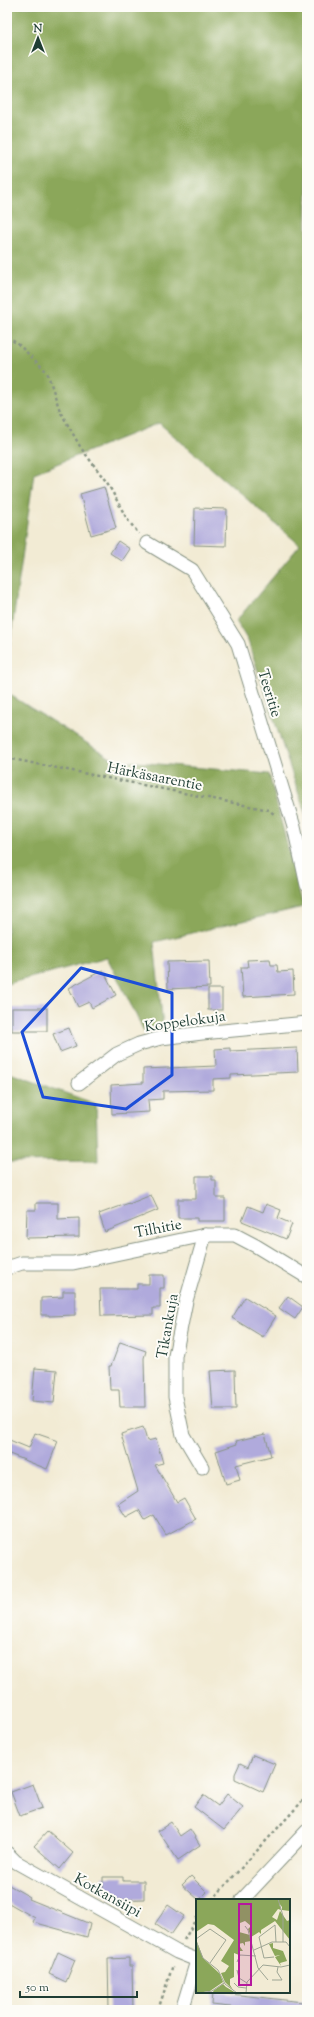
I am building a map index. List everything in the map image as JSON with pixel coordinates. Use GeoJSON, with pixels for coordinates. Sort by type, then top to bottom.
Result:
{"type":"FeatureCollection","features":[{"type":"Feature","properties":{"kind":"street","name":"Teeritie"},"geometry":{"type":"LineString","coordinates":[[147,544],[192,570],[238,644],[294,827],[307,885]]}},
{"type":"Feature","properties":{"kind":"street","name":"Koppelokuja"},"geometry":{"type":"LineString","coordinates":[[79,1083],[117,1054],[139,1044],[161,1038],[307,1023]]}},
{"type":"Feature","properties":{"kind":"street","name":"Tilhitie"},"geometry":{"type":"LineString","coordinates":[[7,1268],[22,1262],[73,1262],[205,1235],[235,1235],[307,1277]]}},
{"type":"Feature","properties":{"kind":"street","name":"Tikankuja"},"geometry":{"type":"LineString","coordinates":[[202,1468],[183,1435],[175,1397],[175,1356],[186,1301],[205,1235]]}},
{"type":"Feature","properties":{"kind":"street"},"geometry":{"type":"LineString","coordinates":[[243,1899],[307,1831]]}},
{"type":"Feature","properties":{"kind":"street","name":"Kotkansiipi"},"geometry":{"type":"LineString","coordinates":[[7,1853],[16,1862],[177,1952],[196,1960]]}},
{"type":"Feature","properties":{"kind":"street"},"geometry":{"type":"LineString","coordinates":[[182,2010],[196,1963]]}},
{"type":"Feature","properties":{"kind":"path"},"geometry":{"type":"LineString","coordinates":[[7,338],[17,343],[47,372],[60,411],[81,448],[108,484],[127,519],[147,544]]}},
{"type":"Feature","properties":{"kind":"path","name":"Härkäsaarentie"},"geometry":{"type":"LineString","coordinates":[[7,758],[269,810],[294,827]]}},
{"type":"Feature","properties":{"kind":"path"},"geometry":{"type":"LineString","coordinates":[[213,1899],[307,1796]]}},
{"type":"Feature","properties":{"kind":"highlighted area"},"geometry":{"type":"Polygon","coordinates":[[[81,968],[172,993],[172,1075],[126,1109],[43,1097],[22,1032],[81,968]]]}},
{"type":"Feature","properties":{"kind":"green space"},"geometry":{"type":"Polygon","coordinates":[[[7,7],[307,7],[306,816],[248,641],[236,621],[300,545],[159,423],[34,473],[7,664],[7,7]]]}},
{"type":"Feature","properties":{"kind":"green space"},"geometry":{"type":"Polygon","coordinates":[[[7,693],[114,760],[269,774],[303,907],[154,942],[163,1026],[144,1031],[107,957],[7,984],[7,693]]]}},
{"type":"Feature","properties":{"kind":"green space"},"geometry":{"type":"Polygon","coordinates":[[[7,1072],[96,1104],[98,1161],[8,1162],[7,1168],[7,1072]]]}},
{"type":"Feature","properties":{"kind":"building"},"geometry":{"type":"Polygon","coordinates":[[[104,487],[116,528],[91,535],[80,494],[104,487]]]}},
{"type":"Feature","properties":{"kind":"building"},"geometry":{"type":"Polygon","coordinates":[[[195,508],[227,509],[226,546],[194,545],[195,508]]]}},
{"type":"Feature","properties":{"kind":"building"},"geometry":{"type":"Polygon","coordinates":[[[118,541],[130,549],[122,561],[110,553],[118,541]]]}},
{"type":"Feature","properties":{"kind":"building"},"geometry":{"type":"Polygon","coordinates":[[[270,959],[271,965],[277,965],[278,972],[293,971],[294,994],[243,997],[241,967],[248,967],[247,960],[270,959]]]}},
{"type":"Feature","properties":{"kind":"building"},"geometry":{"type":"Polygon","coordinates":[[[209,961],[210,987],[168,989],[167,962],[209,961]]]}},
{"type":"Feature","properties":{"kind":"building"},"geometry":{"type":"Polygon","coordinates":[[[103,970],[116,995],[92,1008],[89,1002],[78,1007],[69,988],[103,970]]]}},
{"type":"Feature","properties":{"kind":"building"},"geometry":{"type":"Polygon","coordinates":[[[208,989],[222,989],[222,1010],[208,1010],[208,989]]]}},
{"type":"Feature","properties":{"kind":"building"},"geometry":{"type":"Polygon","coordinates":[[[12,1008],[47,1008],[47,1031],[12,1031],[12,1008]]]}},
{"type":"Feature","properties":{"kind":"building"},"geometry":{"type":"Polygon","coordinates":[[[69,1028],[76,1046],[60,1052],[53,1034],[69,1028]]]}},
{"type":"Feature","properties":{"kind":"building"},"geometry":{"type":"Polygon","coordinates":[[[230,1048],[230,1051],[297,1048],[298,1072],[231,1075],[231,1078],[213,1079],[213,1090],[163,1091],[163,1099],[148,1100],[149,1112],[112,1114],[111,1085],[143,1083],[143,1069],[216,1066],[215,1049],[230,1048]]]}},
{"type":"Feature","properties":{"kind":"building"},"geometry":{"type":"Polygon","coordinates":[[[196,1176],[212,1176],[212,1180],[216,1180],[216,1198],[225,1198],[225,1221],[197,1221],[197,1218],[178,1218],[178,1199],[196,1199],[196,1176]]]}},
{"type":"Feature","properties":{"kind":"building"},"geometry":{"type":"Polygon","coordinates":[[[151,1195],[158,1210],[105,1232],[99,1214],[151,1195]]]}},
{"type":"Feature","properties":{"kind":"building"},"geometry":{"type":"Polygon","coordinates":[[[36,1203],[58,1203],[58,1219],[79,1218],[79,1237],[26,1238],[27,1210],[36,1210],[36,1203]]]}},
{"type":"Feature","properties":{"kind":"building"},"geometry":{"type":"Polygon","coordinates":[[[266,1204],[281,1210],[278,1218],[292,1224],[286,1239],[242,1221],[248,1206],[263,1212],[266,1204]]]}},
{"type":"Feature","properties":{"kind":"building"},"geometry":{"type":"Polygon","coordinates":[[[149,1275],[164,1275],[164,1288],[160,1288],[160,1308],[153,1308],[153,1315],[101,1316],[100,1289],[137,1289],[137,1284],[149,1284],[149,1275]]]}},
{"type":"Feature","properties":{"kind":"building"},"geometry":{"type":"Polygon","coordinates":[[[63,1291],[75,1291],[75,1315],[41,1315],[41,1298],[63,1297],[63,1291]]]}},
{"type":"Feature","properties":{"kind":"building"},"geometry":{"type":"Polygon","coordinates":[[[288,1296],[303,1307],[295,1319],[279,1308],[288,1296]]]}},
{"type":"Feature","properties":{"kind":"building"},"geometry":{"type":"Polygon","coordinates":[[[245,1297],[276,1316],[263,1337],[232,1318],[245,1297]]]}},
{"type":"Feature","properties":{"kind":"building"},"geometry":{"type":"Polygon","coordinates":[[[120,1342],[146,1351],[144,1358],[145,1407],[120,1407],[119,1390],[110,1390],[109,1366],[111,1366],[120,1342]]]}},
{"type":"Feature","properties":{"kind":"building"},"geometry":{"type":"Polygon","coordinates":[[[35,1368],[57,1370],[54,1403],[32,1401],[35,1368]]]}},
{"type":"Feature","properties":{"kind":"building"},"geometry":{"type":"Polygon","coordinates":[[[235,1370],[236,1409],[213,1409],[210,1371],[235,1370]]]}},
{"type":"Feature","properties":{"kind":"building"},"geometry":{"type":"Polygon","coordinates":[[[143,1427],[147,1441],[156,1439],[163,1463],[155,1465],[177,1502],[184,1498],[196,1519],[166,1535],[154,1515],[145,1520],[139,1510],[126,1517],[118,1504],[138,1491],[121,1434],[143,1427]]]}},
{"type":"Feature","properties":{"kind":"building"},"geometry":{"type":"Polygon","coordinates":[[[35,1433],[58,1441],[47,1469],[7,1453],[7,1439],[29,1448],[35,1433]]]}},
{"type":"Feature","properties":{"kind":"building"},"geometry":{"type":"Polygon","coordinates":[[[265,1434],[271,1456],[236,1465],[240,1480],[226,1484],[216,1451],[237,1444],[236,1441],[265,1434]]]}},
{"type":"Feature","properties":{"kind":"building"},"geometry":{"type":"Polygon","coordinates":[[[253,1755],[275,1764],[263,1792],[235,1779],[235,1774],[240,1763],[248,1767],[253,1755]]]}},
{"type":"Feature","properties":{"kind":"building"},"geometry":{"type":"Polygon","coordinates":[[[33,1784],[42,1808],[20,1816],[11,1792],[33,1784]]]}},
{"type":"Feature","properties":{"kind":"building"},"geometry":{"type":"Polygon","coordinates":[[[227,1794],[243,1807],[224,1830],[194,1807],[203,1795],[218,1806],[227,1794]]]}},
{"type":"Feature","properties":{"kind":"building"},"geometry":{"type":"Polygon","coordinates":[[[171,1822],[180,1836],[190,1829],[200,1845],[178,1860],[158,1831],[171,1822]]]}},
{"type":"Feature","properties":{"kind":"building"},"geometry":{"type":"Polygon","coordinates":[[[48,1831],[73,1853],[60,1869],[34,1846],[48,1831]]]}},
{"type":"Feature","properties":{"kind":"building"},"geometry":{"type":"Polygon","coordinates":[[[191,1876],[207,1892],[200,1899],[198,1899],[182,1885],[191,1876]]]}},
{"type":"Feature","properties":{"kind":"building"},"geometry":{"type":"Polygon","coordinates":[[[103,1877],[123,1877],[123,1881],[144,1881],[144,1899],[109,1900],[109,1895],[103,1895],[103,1877]]]}},
{"type":"Feature","properties":{"kind":"building"},"geometry":{"type":"Polygon","coordinates":[[[7,1884],[30,1897],[29,1899],[90,1924],[87,1937],[33,1922],[35,1918],[7,1902],[7,1884]]]}},
{"type":"Feature","properties":{"kind":"building"},"geometry":{"type":"Polygon","coordinates":[[[168,1905],[184,1916],[171,1935],[155,1924],[168,1905]]]}},
{"type":"Feature","properties":{"kind":"building"},"geometry":{"type":"Polygon","coordinates":[[[58,1952],[75,1960],[66,1982],[49,1974],[58,1952]]]}},
{"type":"Feature","properties":{"kind":"building"},"geometry":{"type":"Polygon","coordinates":[[[129,1958],[129,1966],[132,1966],[133,2010],[109,2010],[108,1959],[129,1958]]]}},
{"type":"Feature","properties":{"kind":"building"},"geometry":{"type":"Polygon","coordinates":[[[213,1993],[222,1993],[303,2002],[303,2010],[257,2010],[212,2005],[213,1993]]]}}]}
